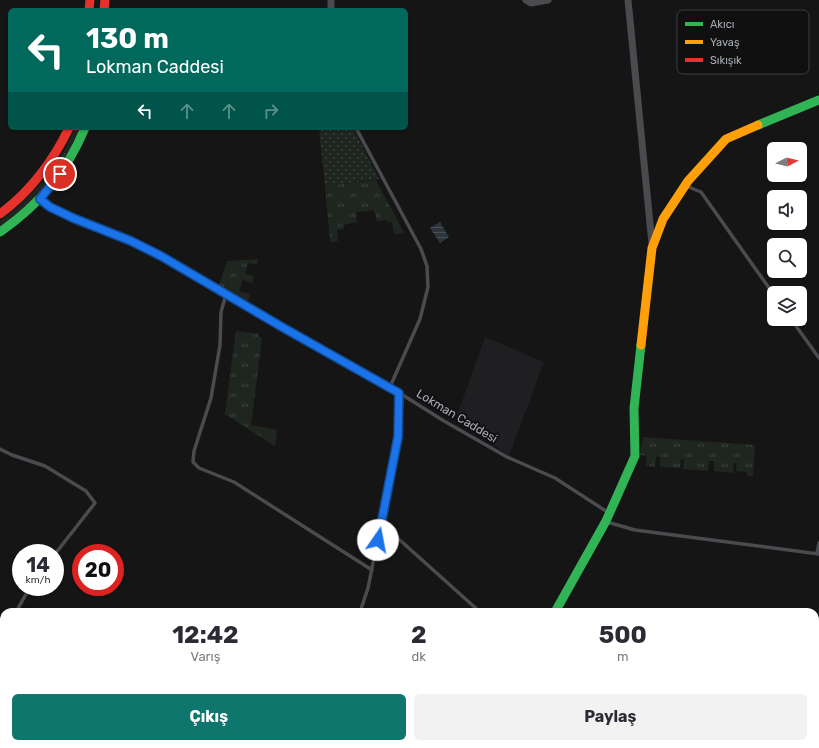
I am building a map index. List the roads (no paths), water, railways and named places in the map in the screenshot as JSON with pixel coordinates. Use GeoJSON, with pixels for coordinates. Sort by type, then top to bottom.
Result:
{"type":"FeatureCollection","features":[{"type":"Feature","properties":{"kind":"street"},"geometry":{"type":"LineString","coordinates":[[526,0],[531,3],[548,0]]}},
{"type":"Feature","properties":{"kind":"street"},"geometry":{"type":"LineString","coordinates":[[557,608],[608,517],[635,456],[634,408],[652,248],[628,0]]}},
{"type":"Feature","properties":{"kind":"street"},"geometry":{"type":"LineString","coordinates":[[652,248],[663,219],[685,185],[726,139],[819,100]]}},
{"type":"Feature","properties":{"kind":"street"},"geometry":{"type":"LineString","coordinates":[[0,214],[37,181],[57,151],[68,130]]}},
{"type":"Feature","properties":{"kind":"street"},"geometry":{"type":"LineString","coordinates":[[0,232],[20,218],[53,185],[76,149],[84,130]]}},
{"type":"Feature","properties":{"kind":"lane"},"geometry":{"type":"LineString","coordinates":[[357,130],[421,249],[427,266],[428,287],[420,319],[390,387]]}},
{"type":"Feature","properties":{"kind":"lane"},"geometry":{"type":"LineString","coordinates":[[685,185],[701,192],[768,286]]}},
{"type":"Feature","properties":{"kind":"lane","name":"Lokman Caddesi"},"geometry":{"type":"LineString","coordinates":[[40,199],[50,207],[73,218],[131,241],[161,256],[390,387],[444,421],[507,457],[555,478],[608,517],[635,530],[818,553]]}},
{"type":"Feature","properties":{"kind":"lane"},"geometry":{"type":"LineString","coordinates":[[226,294],[221,312],[220,346],[211,398],[194,451],[193,462],[199,468],[234,482],[372,570]]}},
{"type":"Feature","properties":{"kind":"lane"},"geometry":{"type":"LineString","coordinates":[[796,326],[819,358]]}},
{"type":"Feature","properties":{"kind":"lane"},"geometry":{"type":"LineString","coordinates":[[361,608],[368,588],[382,524],[398,437],[399,393]]}},
{"type":"Feature","properties":{"kind":"lane"},"geometry":{"type":"LineString","coordinates":[[0,449],[12,456],[45,466],[86,490],[95,503],[63,544]]}},
{"type":"Feature","properties":{"kind":"lane"},"geometry":{"type":"LineString","coordinates":[[382,524],[476,608]]}},
{"type":"Feature","properties":{"kind":"lane"},"geometry":{"type":"LineString","coordinates":[[818,553],[819,543]]}},
{"type":"Feature","properties":{"kind":"lane"},"geometry":{"type":"LineString","coordinates":[[18,608],[25,596]]}}]}
